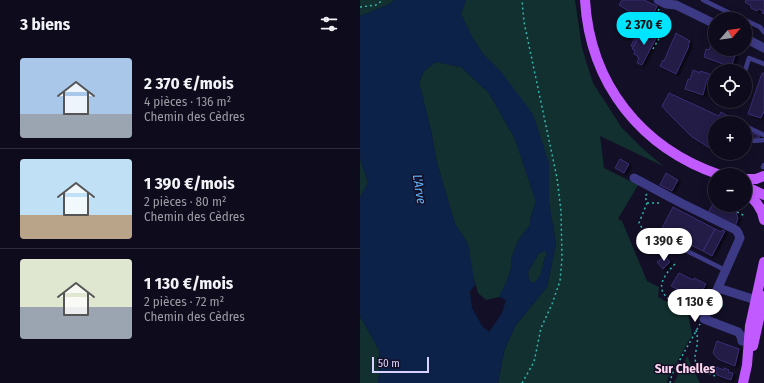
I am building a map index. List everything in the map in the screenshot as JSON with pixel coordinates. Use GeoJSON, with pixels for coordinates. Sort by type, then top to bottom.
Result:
{"type":"FeatureCollection","features":[{"type":"Feature","properties":{"kind":"main road"},"geometry":{"type":"LineString","coordinates":[[585,0],[593,46],[615,96],[643,131],[708,176]]}},
{"type":"Feature","properties":{"kind":"main road"},"geometry":{"type":"LineString","coordinates":[[680,157],[708,170]]}},
{"type":"Feature","properties":{"kind":"main road"},"geometry":{"type":"LineString","coordinates":[[752,179],[756,179],[764,169]]}},
{"type":"Feature","properties":{"kind":"main road"},"geometry":{"type":"LineString","coordinates":[[752,189],[764,195]]}},
{"type":"Feature","properties":{"kind":"main road"},"geometry":{"type":"LineString","coordinates":[[752,199],[761,210],[764,220]]}},
{"type":"Feature","properties":{"kind":"main road"},"geometry":{"type":"LineString","coordinates":[[743,383],[747,365],[748,338],[760,298],[764,262]]}},
{"type":"Feature","properties":{"kind":"street"},"geometry":{"type":"LineString","coordinates":[[660,1],[676,5],[708,21]]}},
{"type":"Feature","properties":{"kind":"street"},"geometry":{"type":"LineString","coordinates":[[752,42],[764,48]]}},
{"type":"Feature","properties":{"kind":"street"},"geometry":{"type":"LineString","coordinates":[[634,178],[736,230],[740,238],[704,319],[738,332],[742,340]]}},
{"type":"Feature","properties":{"kind":"street"},"geometry":{"type":"LineString","coordinates":[[718,288],[760,298]]}},
{"type":"Feature","properties":{"kind":"lane"},"geometry":{"type":"LineString","coordinates":[[703,0],[728,12]]}},
{"type":"Feature","properties":{"kind":"lane"},"geometry":{"type":"LineString","coordinates":[[752,24],[764,32]]}},
{"type":"Feature","properties":{"kind":"lane"},"geometry":{"type":"LineString","coordinates":[[747,64],[749,58],[764,64]]}},
{"type":"Feature","properties":{"kind":"lane"},"geometry":{"type":"LineString","coordinates":[[752,129],[764,135]]}},
{"type":"Feature","properties":{"kind":"lane"},"geometry":{"type":"LineString","coordinates":[[754,141],[764,140]]}},
{"type":"Feature","properties":{"kind":"lane"},"geometry":{"type":"LineString","coordinates":[[653,234],[725,270]]}},
{"type":"Feature","properties":{"kind":"path"},"geometry":{"type":"LineString","coordinates":[[360,6],[376,5],[383,0]]}},
{"type":"Feature","properties":{"kind":"path"},"geometry":{"type":"LineString","coordinates":[[522,0],[524,22],[557,178],[561,211],[562,258],[560,281],[552,304],[541,328],[534,362],[522,383]]}},
{"type":"Feature","properties":{"kind":"path"},"geometry":{"type":"LineString","coordinates":[[653,49],[661,35],[649,29],[660,1]]}},
{"type":"Feature","properties":{"kind":"path"},"geometry":{"type":"LineString","coordinates":[[650,187],[645,196],[647,203],[639,222],[642,228],[653,234]]}},
{"type":"Feature","properties":{"kind":"path"},"geometry":{"type":"LineString","coordinates":[[647,203],[665,203]]}},
{"type":"Feature","properties":{"kind":"path"},"geometry":{"type":"LineString","coordinates":[[737,212],[745,216]]}},
{"type":"Feature","properties":{"kind":"path"},"geometry":{"type":"LineString","coordinates":[[670,383],[672,374],[696,330],[704,319],[671,301],[662,291],[662,281],[675,264]]}},
{"type":"Feature","properties":{"kind":"path"},"geometry":{"type":"LineString","coordinates":[[696,330],[698,338],[695,358],[700,368],[716,376]]}},
{"type":"Feature","properties":{"kind":"green space"},"geometry":{"type":"Polygon","coordinates":[[[360,0],[394,0],[390,4],[360,16],[360,0]]]}},
{"type":"Feature","properties":{"kind":"green space"},"geometry":{"type":"Polygon","coordinates":[[[466,0],[575,0],[582,48],[593,83],[622,128],[663,166],[600,136],[604,168],[638,185],[618,219],[622,221],[647,281],[659,287],[658,297],[688,313],[692,335],[668,378],[667,383],[498,383],[504,351],[515,326],[547,287],[556,244],[549,203],[549,163],[502,73],[483,54],[472,37],[461,14],[466,0]]]}},
{"type":"Feature","properties":{"kind":"green space"},"geometry":{"type":"Polygon","coordinates":[[[436,62],[461,67],[489,93],[515,139],[536,202],[531,215],[530,225],[519,239],[512,256],[511,268],[507,281],[499,297],[486,300],[478,293],[472,272],[468,244],[455,224],[437,163],[419,82],[424,71],[436,62]]]}},
{"type":"Feature","properties":{"kind":"green space"},"geometry":{"type":"Polygon","coordinates":[[[360,158],[368,183],[360,197],[360,158]]]}},
{"type":"Feature","properties":{"kind":"green space"},"geometry":{"type":"Polygon","coordinates":[[[545,251],[547,254],[544,260],[541,276],[534,283],[529,281],[528,272],[539,253],[545,251]]]}},
{"type":"Feature","properties":{"kind":"green space"},"geometry":{"type":"Polygon","coordinates":[[[360,316],[379,350],[380,365],[378,383],[360,383],[360,316]]]}},
{"type":"Feature","properties":{"kind":"green space"},"geometry":{"type":"Polygon","coordinates":[[[687,356],[700,383],[674,383],[687,356]]]}},
{"type":"Feature","properties":{"kind":"water","name":"L'Arve"},"geometry":{"type":"Polygon","coordinates":[[[394,0],[466,0],[461,14],[472,37],[483,54],[502,73],[533,114],[549,163],[549,203],[556,244],[547,287],[515,326],[504,351],[498,383],[378,383],[380,365],[379,350],[360,316],[360,197],[368,183],[360,158],[360,16],[390,4],[394,0]],[[436,62],[424,71],[419,82],[437,163],[455,224],[468,244],[475,285],[470,291],[472,308],[482,326],[489,332],[502,313],[506,300],[499,297],[507,281],[511,268],[512,256],[519,239],[530,225],[531,215],[536,202],[515,139],[489,93],[461,67],[436,62]],[[545,251],[539,253],[528,272],[529,281],[534,283],[540,276],[547,254],[545,251]]]}},
{"type":"Feature","properties":{"kind":"building"},"geometry":{"type":"Polygon","coordinates":[[[622,0],[644,0],[657,6],[649,23],[643,20],[644,17],[636,13],[635,15],[619,5],[622,0]]]}},
{"type":"Feature","properties":{"kind":"building"},"geometry":{"type":"Polygon","coordinates":[[[746,0],[764,0],[764,14],[762,13],[763,11],[759,9],[757,11],[751,8],[751,6],[745,2],[746,0]]]}},
{"type":"Feature","properties":{"kind":"building"},"geometry":{"type":"Polygon","coordinates":[[[643,31],[648,32],[656,38],[642,65],[637,63],[639,58],[634,54],[635,50],[632,49],[643,31]]]}},
{"type":"Feature","properties":{"kind":"building"},"geometry":{"type":"Polygon","coordinates":[[[676,33],[690,41],[676,74],[660,66],[663,60],[664,61],[676,33]]]}},
{"type":"Feature","properties":{"kind":"building"},"geometry":{"type":"Polygon","coordinates":[[[635,37],[638,38],[633,47],[631,46],[635,37]]]}},
{"type":"Feature","properties":{"kind":"building"},"geometry":{"type":"Polygon","coordinates":[[[706,49],[708,50],[708,56],[735,56],[732,64],[723,64],[704,57],[706,49]]]}},
{"type":"Feature","properties":{"kind":"building"},"geometry":{"type":"Polygon","coordinates":[[[693,70],[700,73],[700,71],[708,73],[708,79],[703,95],[685,89],[688,79],[690,80],[693,70]]]}},
{"type":"Feature","properties":{"kind":"building"},"geometry":{"type":"Polygon","coordinates":[[[762,73],[764,73],[764,111],[761,118],[748,114],[750,108],[752,108],[752,102],[762,73]]]}},
{"type":"Feature","properties":{"kind":"building"},"geometry":{"type":"Polygon","coordinates":[[[669,93],[719,116],[708,116],[708,147],[692,137],[662,106],[669,93]]]}},
{"type":"Feature","properties":{"kind":"building"},"geometry":{"type":"Polygon","coordinates":[[[721,112],[728,116],[719,116],[721,112]]]}},
{"type":"Feature","properties":{"kind":"building"},"geometry":{"type":"Polygon","coordinates":[[[752,133],[760,136],[752,140],[752,133]]]}},
{"type":"Feature","properties":{"kind":"building"},"geometry":{"type":"Polygon","coordinates":[[[620,159],[629,164],[624,173],[615,168],[620,159]]]}},
{"type":"Feature","properties":{"kind":"building"},"geometry":{"type":"Polygon","coordinates":[[[666,173],[678,180],[672,191],[660,185],[666,173]]]}},
{"type":"Feature","properties":{"kind":"building"},"geometry":{"type":"Polygon","coordinates":[[[673,207],[715,229],[703,251],[661,230],[673,207]]]}},
{"type":"Feature","properties":{"kind":"building"},"geometry":{"type":"Polygon","coordinates":[[[737,212],[738,218],[735,227],[708,213],[737,212]]]}},
{"type":"Feature","properties":{"kind":"building"},"geometry":{"type":"Polygon","coordinates":[[[715,229],[721,232],[722,230],[725,231],[712,256],[703,251],[715,229]]]}},
{"type":"Feature","properties":{"kind":"building"},"geometry":{"type":"Polygon","coordinates":[[[665,256],[670,262],[663,269],[657,262],[665,256]]]}},
{"type":"Feature","properties":{"kind":"building"},"geometry":{"type":"Polygon","coordinates":[[[679,273],[693,280],[694,278],[706,284],[697,300],[671,286],[679,273]]]}},
{"type":"Feature","properties":{"kind":"building"},"geometry":{"type":"Polygon","coordinates":[[[717,341],[739,349],[735,366],[718,359],[713,353],[717,341]]]}},
{"type":"Feature","properties":{"kind":"building"},"geometry":{"type":"Polygon","coordinates":[[[716,367],[724,370],[724,368],[729,370],[728,372],[733,373],[731,380],[717,375],[716,367]]]}},
{"type":"Feature","properties":{"kind":"district","name":"Sur Chelles"},"geometry":{"type":"Point","coordinates":[685,368]}}]}
